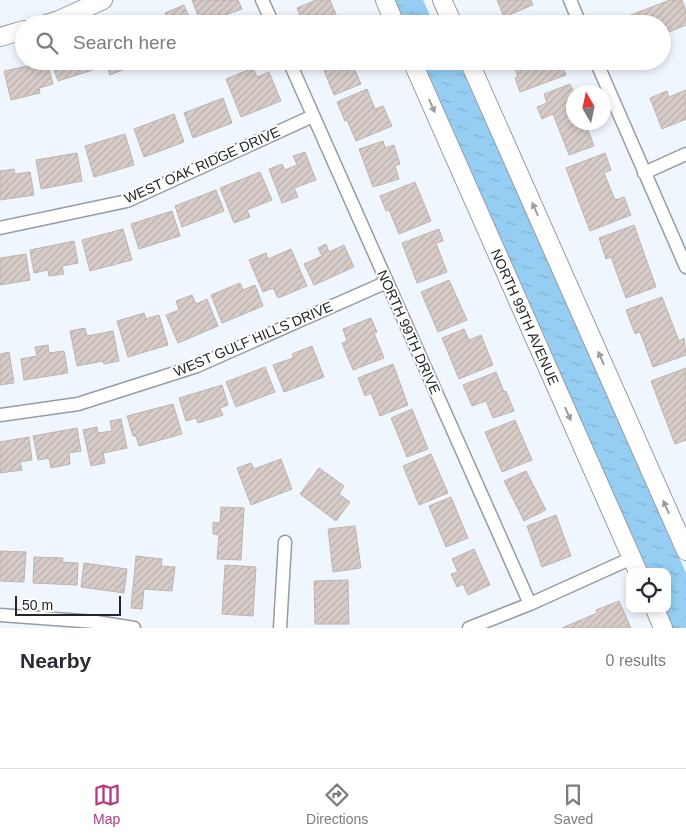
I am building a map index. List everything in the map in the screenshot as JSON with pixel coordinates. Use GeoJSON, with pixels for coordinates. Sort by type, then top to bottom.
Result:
{"type":"FeatureCollection","features":[{"type":"Feature","properties":{"kind":"main road"},"geometry":{"type":"LineString","coordinates":[[70,15],[104,0]]}},
{"type":"Feature","properties":{"kind":"main road"},"geometry":{"type":"LineString","coordinates":[[385,0],[391,15]]}},
{"type":"Feature","properties":{"kind":"main road"},"geometry":{"type":"LineString","coordinates":[[442,0],[449,15]]}},
{"type":"Feature","properties":{"kind":"main road"},"geometry":{"type":"LineString","coordinates":[[0,37],[15,33]]}},
{"type":"Feature","properties":{"kind":"main road","name":"NORTH 99TH AVENUE"},"geometry":{"type":"LineString","coordinates":[[416,70],[635,565]]}},
{"type":"Feature","properties":{"kind":"main road"},"geometry":{"type":"LineString","coordinates":[[474,70],[686,551]]}},
{"type":"Feature","properties":{"kind":"main road"},"geometry":{"type":"LineString","coordinates":[[657,613],[663,628]]}},
{"type":"Feature","properties":{"kind":"street"},"geometry":{"type":"LineString","coordinates":[[262,0],[269,15]]}},
{"type":"Feature","properties":{"kind":"street"},"geometry":{"type":"LineString","coordinates":[[573,1],[577,15]]}},
{"type":"Feature","properties":{"kind":"street","name":"NORTH 99TH DRIVE"},"geometry":{"type":"LineString","coordinates":[[293,70],[530,604]]}},
{"type":"Feature","properties":{"kind":"street"},"geometry":{"type":"LineString","coordinates":[[600,70],[686,267]]}},
{"type":"Feature","properties":{"kind":"street","name":"WEST OAK RIDGE DRIVE"},"geometry":{"type":"LineString","coordinates":[[0,228],[127,201],[313,116]]}},
{"type":"Feature","properties":{"kind":"street"},"geometry":{"type":"LineString","coordinates":[[644,173],[686,154]]}},
{"type":"Feature","properties":{"kind":"street","name":"WEST GULF HILLS DRIVE"},"geometry":{"type":"LineString","coordinates":[[0,415],[78,404],[197,366],[387,282]]}},
{"type":"Feature","properties":{"kind":"street"},"geometry":{"type":"LineString","coordinates":[[280,628],[285,542]]}},
{"type":"Feature","properties":{"kind":"street"},"geometry":{"type":"LineString","coordinates":[[469,628],[635,565]]}},
{"type":"Feature","properties":{"kind":"street"},"geometry":{"type":"LineString","coordinates":[[0,615],[96,622],[134,628]]}},
{"type":"Feature","properties":{"kind":"water"},"geometry":{"type":"Polygon","coordinates":[[[394,0],[423,0],[430,15],[400,15],[394,0]]]}},
{"type":"Feature","properties":{"kind":"water"},"geometry":{"type":"Polygon","coordinates":[[[425,70],[462,70],[477,98],[686,573],[686,628],[673,628],[666,613],[671,613],[671,568],[645,568],[425,70]]]}},
{"type":"Feature","properties":{"kind":"building"},"geometry":{"type":"Polygon","coordinates":[[[192,0],[238,0],[242,9],[226,15],[198,15],[192,0]]]}},
{"type":"Feature","properties":{"kind":"building"},"geometry":{"type":"Polygon","coordinates":[[[316,0],[330,0],[336,15],[300,15],[297,8],[316,0]]]}},
{"type":"Feature","properties":{"kind":"building"},"geometry":{"type":"Polygon","coordinates":[[[497,0],[531,0],[533,5],[509,15],[503,15],[497,0]]]}},
{"type":"Feature","properties":{"kind":"building"},"geometry":{"type":"Polygon","coordinates":[[[670,0],[682,0],[686,11],[686,25],[671,31],[671,15],[631,15],[670,0]]]}},
{"type":"Feature","properties":{"kind":"building"},"geometry":{"type":"Polygon","coordinates":[[[184,5],[188,15],[166,15],[165,13],[184,5]]]}},
{"type":"Feature","properties":{"kind":"building"},"geometry":{"type":"Polygon","coordinates":[[[15,69],[49,70],[53,84],[39,88],[40,93],[11,100],[4,71],[15,69]]]}},
{"type":"Feature","properties":{"kind":"building"},"geometry":{"type":"Polygon","coordinates":[[[54,70],[93,70],[58,81],[54,70]]]}},
{"type":"Feature","properties":{"kind":"building"},"geometry":{"type":"Polygon","coordinates":[[[108,70],[122,70],[110,75],[108,70]]]}},
{"type":"Feature","properties":{"kind":"building"},"geometry":{"type":"Polygon","coordinates":[[[248,70],[254,70],[257,77],[269,72],[281,101],[241,117],[226,79],[248,70]]]}},
{"type":"Feature","properties":{"kind":"building"},"geometry":{"type":"Polygon","coordinates":[[[324,70],[355,70],[361,84],[334,95],[324,70]]]}},
{"type":"Feature","properties":{"kind":"building"},"geometry":{"type":"Polygon","coordinates":[[[515,70],[564,70],[566,75],[520,92],[515,78],[518,77],[515,70]]]}},
{"type":"Feature","properties":{"kind":"building"},"geometry":{"type":"Polygon","coordinates":[[[566,86],[566,130],[588,130],[594,146],[569,155],[553,114],[542,119],[537,107],[547,103],[544,94],[566,86]]]}},
{"type":"Feature","properties":{"kind":"building"},"geometry":{"type":"Polygon","coordinates":[[[367,89],[375,109],[383,106],[392,126],[356,141],[337,102],[367,89]]]}},
{"type":"Feature","properties":{"kind":"building"},"geometry":{"type":"Polygon","coordinates":[[[686,90],[686,119],[662,129],[650,98],[667,91],[669,97],[686,90]]]}},
{"type":"Feature","properties":{"kind":"building"},"geometry":{"type":"Polygon","coordinates":[[[223,98],[232,123],[193,138],[184,113],[223,98]]]}},
{"type":"Feature","properties":{"kind":"building"},"geometry":{"type":"Polygon","coordinates":[[[174,114],[184,142],[144,157],[134,129],[174,114]]]}},
{"type":"Feature","properties":{"kind":"building"},"geometry":{"type":"Polygon","coordinates":[[[125,134],[134,165],[94,177],[85,146],[125,134]]]}},
{"type":"Feature","properties":{"kind":"building"},"geometry":{"type":"Polygon","coordinates":[[[383,141],[385,148],[394,145],[400,164],[395,166],[399,179],[373,187],[359,149],[383,141]]]}},
{"type":"Feature","properties":{"kind":"building"},"geometry":{"type":"Polygon","coordinates":[[[305,152],[316,180],[294,188],[298,197],[282,203],[269,169],[282,164],[285,170],[297,165],[293,156],[305,152]]]}},
{"type":"Feature","properties":{"kind":"building"},"geometry":{"type":"Polygon","coordinates":[[[77,153],[82,181],[41,189],[36,160],[77,153]]]}},
{"type":"Feature","properties":{"kind":"building"},"geometry":{"type":"Polygon","coordinates":[[[605,153],[611,170],[604,173],[615,200],[624,197],[631,215],[590,231],[566,168],[605,153]]]}},
{"type":"Feature","properties":{"kind":"building"},"geometry":{"type":"Polygon","coordinates":[[[14,169],[15,174],[30,172],[34,195],[0,200],[0,171],[14,169]]]}},
{"type":"Feature","properties":{"kind":"building"},"geometry":{"type":"Polygon","coordinates":[[[260,172],[272,200],[247,210],[250,217],[234,223],[220,188],[260,172]]]}},
{"type":"Feature","properties":{"kind":"building"},"geometry":{"type":"Polygon","coordinates":[[[415,182],[431,221],[399,234],[389,210],[386,211],[380,196],[415,182]]]}},
{"type":"Feature","properties":{"kind":"building"},"geometry":{"type":"Polygon","coordinates":[[[216,190],[224,211],[182,227],[175,206],[216,190]]]}},
{"type":"Feature","properties":{"kind":"building"},"geometry":{"type":"Polygon","coordinates":[[[172,211],[180,236],[139,249],[131,224],[172,211]]]}},
{"type":"Feature","properties":{"kind":"building"},"geometry":{"type":"Polygon","coordinates":[[[634,225],[656,287],[626,298],[611,257],[606,259],[599,238],[634,225]]]}},
{"type":"Feature","properties":{"kind":"building"},"geometry":{"type":"Polygon","coordinates":[[[123,229],[132,260],[90,271],[82,240],[123,229]]]}},
{"type":"Feature","properties":{"kind":"building"},"geometry":{"type":"Polygon","coordinates":[[[439,229],[443,241],[436,243],[447,272],[417,283],[402,243],[439,229]]]}},
{"type":"Feature","properties":{"kind":"building"},"geometry":{"type":"Polygon","coordinates":[[[74,241],[78,263],[62,266],[64,274],[49,276],[48,270],[34,273],[30,250],[74,241]]]}},
{"type":"Feature","properties":{"kind":"building"},"geometry":{"type":"Polygon","coordinates":[[[326,244],[329,252],[344,245],[354,267],[314,285],[304,264],[322,256],[318,248],[326,244]]]}},
{"type":"Feature","properties":{"kind":"building"},"geometry":{"type":"Polygon","coordinates":[[[291,249],[307,286],[278,298],[273,288],[263,292],[249,260],[266,253],[268,259],[291,249]]]}},
{"type":"Feature","properties":{"kind":"building"},"geometry":{"type":"Polygon","coordinates":[[[26,254],[30,280],[0,285],[0,258],[26,254]]]}},
{"type":"Feature","properties":{"kind":"building"},"geometry":{"type":"Polygon","coordinates":[[[449,280],[467,320],[438,332],[421,292],[449,280]]]}},
{"type":"Feature","properties":{"kind":"building"},"geometry":{"type":"Polygon","coordinates":[[[240,283],[243,290],[255,285],[263,306],[222,323],[211,295],[240,283]]]}},
{"type":"Feature","properties":{"kind":"building"},"geometry":{"type":"Polygon","coordinates":[[[192,295],[196,304],[207,299],[218,326],[178,343],[166,315],[179,310],[176,301],[192,295]]]}},
{"type":"Feature","properties":{"kind":"building"},"geometry":{"type":"Polygon","coordinates":[[[662,297],[679,341],[684,338],[686,355],[653,367],[640,332],[635,334],[626,310],[662,297]]]}},
{"type":"Feature","properties":{"kind":"building"},"geometry":{"type":"Polygon","coordinates":[[[144,313],[146,319],[159,315],[168,345],[128,357],[117,321],[144,313]]]}},
{"type":"Feature","properties":{"kind":"building"},"geometry":{"type":"Polygon","coordinates":[[[371,318],[377,332],[374,333],[384,358],[353,370],[342,343],[347,341],[343,329],[371,318]]]}},
{"type":"Feature","properties":{"kind":"building"},"geometry":{"type":"Polygon","coordinates":[[[85,328],[87,336],[113,331],[119,361],[104,364],[103,361],[77,366],[70,331],[85,328]]]}},
{"type":"Feature","properties":{"kind":"building"},"geometry":{"type":"Polygon","coordinates":[[[464,329],[469,340],[481,335],[493,365],[459,379],[442,338],[464,329]]]}},
{"type":"Feature","properties":{"kind":"building"},"geometry":{"type":"Polygon","coordinates":[[[48,345],[49,353],[64,351],[68,373],[24,380],[21,359],[37,356],[35,347],[48,345]]]}},
{"type":"Feature","properties":{"kind":"building"},"geometry":{"type":"Polygon","coordinates":[[[312,346],[324,377],[284,392],[273,365],[293,358],[292,354],[312,346]]]}},
{"type":"Feature","properties":{"kind":"building"},"geometry":{"type":"Polygon","coordinates":[[[9,352],[14,383],[0,385],[0,354],[9,352]]]}},
{"type":"Feature","properties":{"kind":"building"},"geometry":{"type":"Polygon","coordinates":[[[393,364],[408,405],[380,416],[371,393],[365,396],[358,378],[393,364]]]}},
{"type":"Feature","properties":{"kind":"building"},"geometry":{"type":"Polygon","coordinates":[[[265,367],[275,392],[236,407],[226,382],[265,367]]]}},
{"type":"Feature","properties":{"kind":"building"},"geometry":{"type":"Polygon","coordinates":[[[686,368],[686,440],[675,444],[651,381],[686,368]]]}},
{"type":"Feature","properties":{"kind":"building"},"geometry":{"type":"Polygon","coordinates":[[[496,372],[514,411],[493,418],[486,401],[472,406],[463,385],[496,372]]]}},
{"type":"Feature","properties":{"kind":"building"},"geometry":{"type":"Polygon","coordinates":[[[222,385],[228,405],[220,408],[223,415],[198,423],[196,418],[186,421],[179,398],[222,385]]]}},
{"type":"Feature","properties":{"kind":"building"},"geometry":{"type":"Polygon","coordinates":[[[173,404],[182,434],[139,446],[136,436],[133,436],[127,416],[173,404]]]}},
{"type":"Feature","properties":{"kind":"building"},"geometry":{"type":"Polygon","coordinates":[[[412,409],[428,449],[407,457],[391,418],[412,409]]]}},
{"type":"Feature","properties":{"kind":"building"},"geometry":{"type":"Polygon","coordinates":[[[121,419],[127,448],[103,453],[105,463],[91,466],[83,430],[97,427],[98,433],[112,431],[110,421],[121,419]]]}},
{"type":"Feature","properties":{"kind":"building"},"geometry":{"type":"Polygon","coordinates":[[[515,420],[532,460],[502,472],[485,432],[515,420]]]}},
{"type":"Feature","properties":{"kind":"building"},"geometry":{"type":"Polygon","coordinates":[[[77,428],[81,451],[69,453],[70,464],[51,468],[49,458],[38,460],[33,436],[77,428]]]}},
{"type":"Feature","properties":{"kind":"building"},"geometry":{"type":"Polygon","coordinates":[[[29,437],[32,460],[20,462],[22,470],[0,473],[0,442],[29,437]]]}},
{"type":"Feature","properties":{"kind":"building"},"geometry":{"type":"Polygon","coordinates":[[[431,454],[448,493],[419,505],[403,466],[431,454]]]}},
{"type":"Feature","properties":{"kind":"building"},"geometry":{"type":"Polygon","coordinates":[[[281,459],[292,489],[251,505],[237,468],[251,463],[254,469],[281,459]]]}},
{"type":"Feature","properties":{"kind":"building"},"geometry":{"type":"Polygon","coordinates":[[[319,468],[344,486],[339,494],[350,502],[336,521],[300,494],[319,468]]]}},
{"type":"Feature","properties":{"kind":"building"},"geometry":{"type":"Polygon","coordinates":[[[526,471],[546,510],[524,521],[504,481],[526,471]]]}},
{"type":"Feature","properties":{"kind":"building"},"geometry":{"type":"Polygon","coordinates":[[[451,497],[468,538],[446,547],[429,506],[451,497]]]}},
{"type":"Feature","properties":{"kind":"building"},"geometry":{"type":"Polygon","coordinates":[[[221,507],[244,508],[241,560],[217,559],[219,535],[213,534],[213,522],[220,523],[221,507]]]}},
{"type":"Feature","properties":{"kind":"building"},"geometry":{"type":"Polygon","coordinates":[[[556,515],[571,556],[542,567],[527,526],[556,515]]]}},
{"type":"Feature","properties":{"kind":"building"},"geometry":{"type":"Polygon","coordinates":[[[355,526],[361,568],[333,572],[328,529],[355,526]]]}},
{"type":"Feature","properties":{"kind":"building"},"geometry":{"type":"Polygon","coordinates":[[[474,549],[490,585],[468,595],[463,584],[457,587],[451,574],[458,572],[452,559],[474,549]]]}},
{"type":"Feature","properties":{"kind":"building"},"geometry":{"type":"Polygon","coordinates":[[[0,551],[26,552],[24,582],[0,581],[0,551]]]}},
{"type":"Feature","properties":{"kind":"building"},"geometry":{"type":"Polygon","coordinates":[[[136,556],[162,559],[161,566],[175,567],[172,591],[144,589],[142,609],[131,608],[136,556]]]}},
{"type":"Feature","properties":{"kind":"building"},"geometry":{"type":"Polygon","coordinates":[[[34,557],[63,558],[62,562],[78,563],[77,585],[33,583],[34,557]]]}},
{"type":"Feature","properties":{"kind":"building"},"geometry":{"type":"Polygon","coordinates":[[[84,563],[127,569],[124,593],[81,587],[84,563]]]}},
{"type":"Feature","properties":{"kind":"building"},"geometry":{"type":"Polygon","coordinates":[[[225,565],[256,567],[253,616],[222,614],[225,565]]]}},
{"type":"Feature","properties":{"kind":"building"},"geometry":{"type":"Polygon","coordinates":[[[348,580],[349,624],[315,624],[314,581],[348,580]]]}},
{"type":"Feature","properties":{"kind":"building"},"geometry":{"type":"Polygon","coordinates":[[[619,601],[631,628],[562,628],[597,613],[596,610],[619,601]]]}}]}
